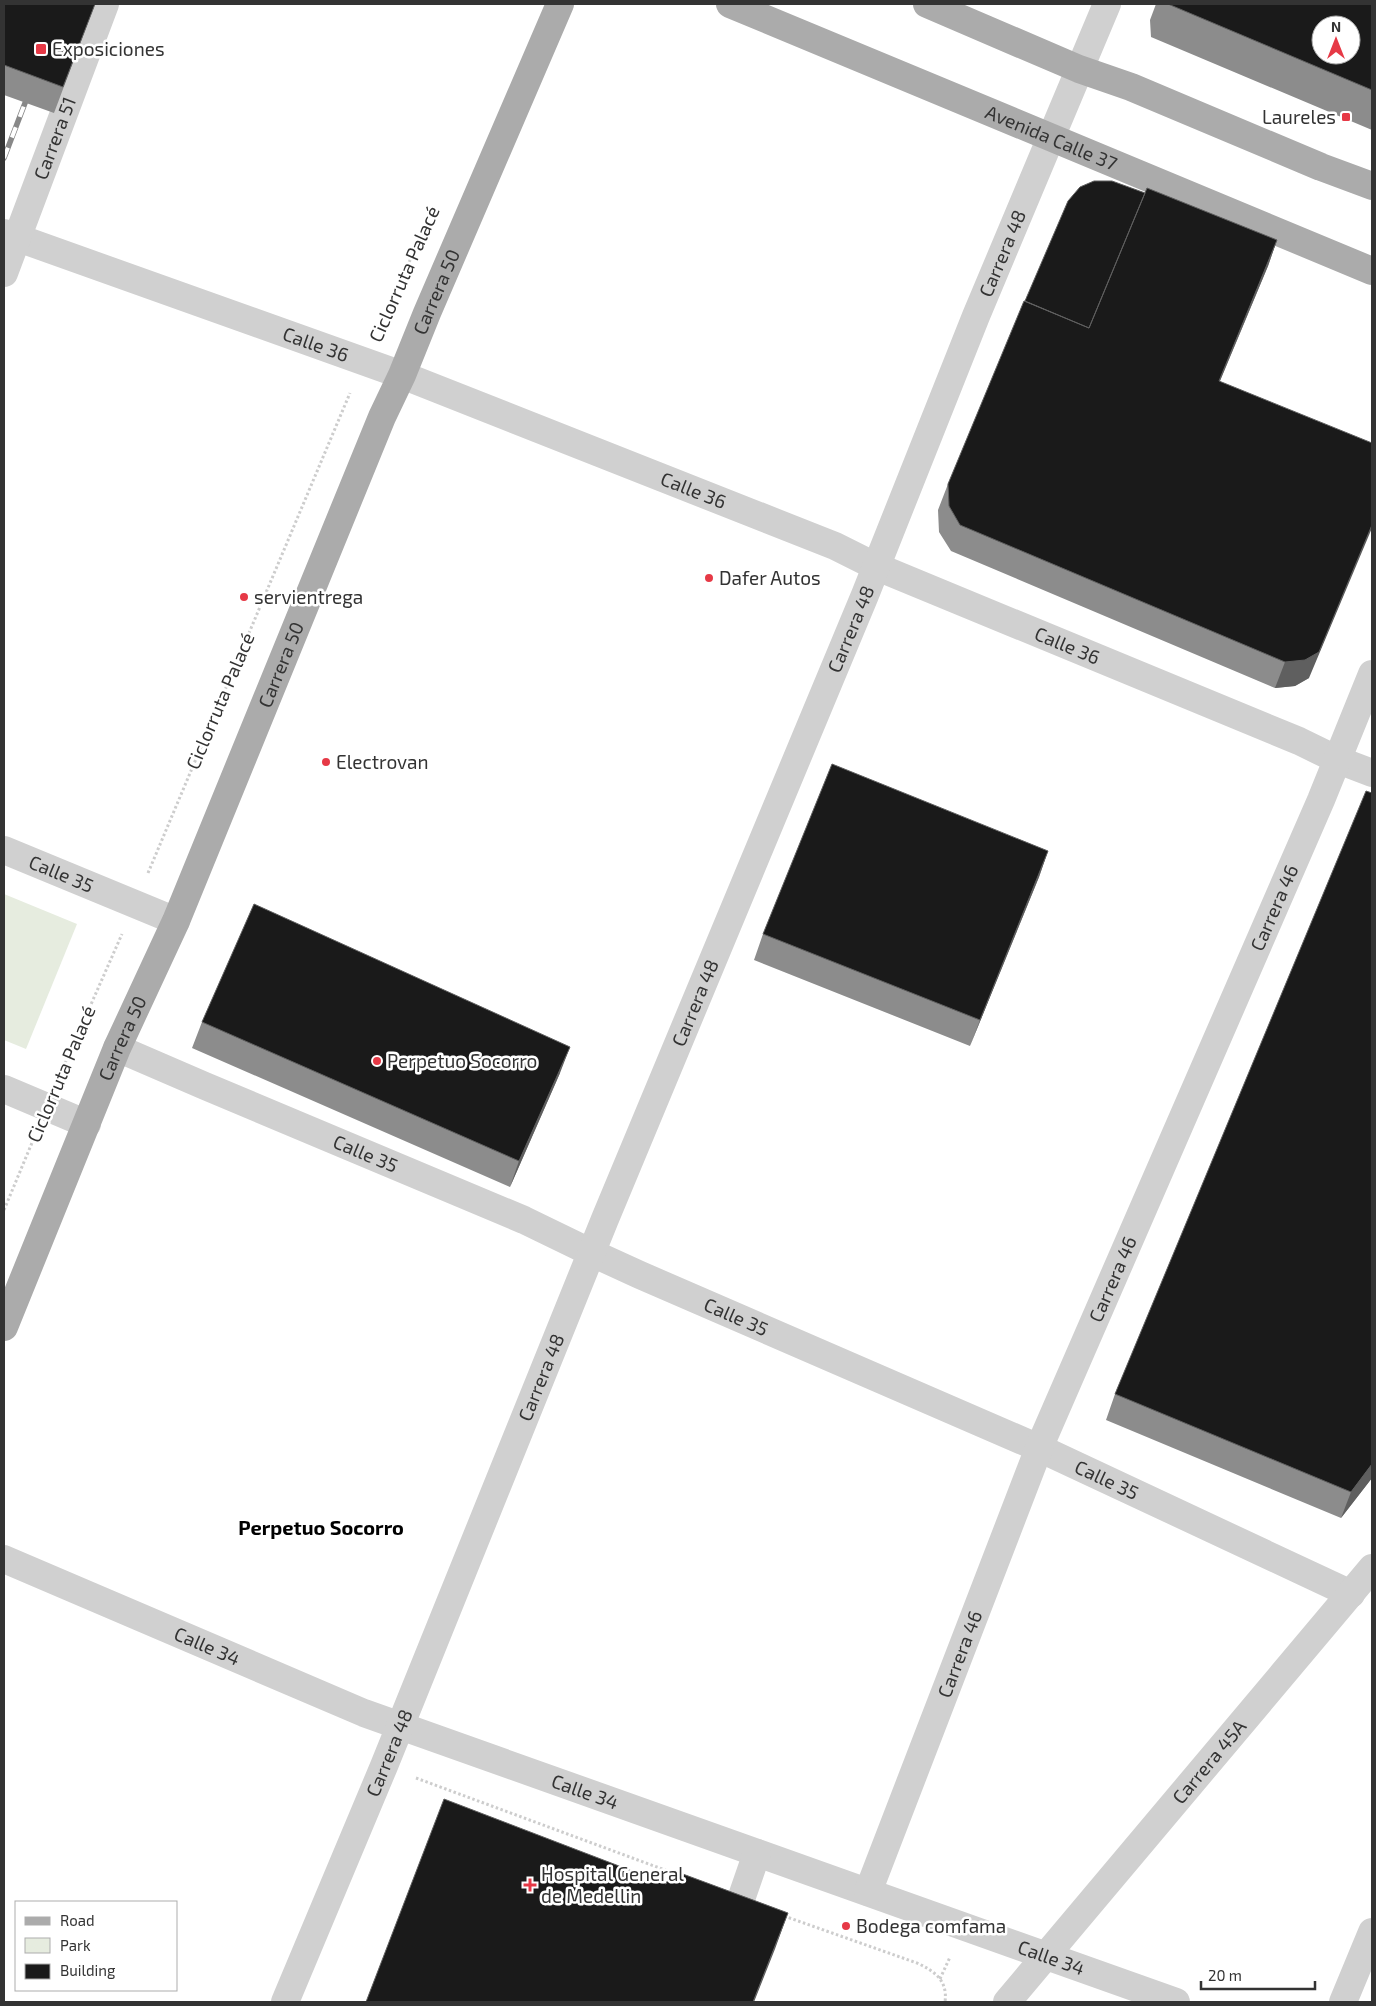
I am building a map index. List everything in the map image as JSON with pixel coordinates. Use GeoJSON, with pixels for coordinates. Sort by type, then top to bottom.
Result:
{"type":"FeatureCollection","features":[{"type":"Feature","properties":{"kind":"main road","name":"Carrera 50"},"geometry":{"type":"LineString","coordinates":[[4,1326],[117,1048],[176,921],[382,417],[402,376],[427,313],[560,4]]}},
{"type":"Feature","properties":{"kind":"main road","name":"Avenida Calle 37"},"geometry":{"type":"LineString","coordinates":[[730,4],[1372,271]]}},
{"type":"Feature","properties":{"kind":"main road"},"geometry":{"type":"LineString","coordinates":[[927,4],[1080,69],[1372,186]]}},
{"type":"Feature","properties":{"kind":"street","name":"Carrera 51"},"geometry":{"type":"LineString","coordinates":[[4,273],[11,235],[105,4]]}},
{"type":"Feature","properties":{"kind":"street","name":"Carrera 48"},"geometry":{"type":"LineString","coordinates":[[285,2002],[384,1766],[592,1253],[862,604],[875,566],[973,325],[1107,4]]}},
{"type":"Feature","properties":{"kind":"street","name":"Calle 36"},"geometry":{"type":"LineString","coordinates":[[11,235],[402,376],[835,546],[875,566],[1372,773]]}},
{"type":"Feature","properties":{"kind":"street","name":"Carrera 46"},"geometry":{"type":"LineString","coordinates":[[868,1892],[1039,1448],[1338,760],[1372,674]]}},
{"type":"Feature","properties":{"kind":"street","name":"Calle 35"},"geometry":{"type":"LineString","coordinates":[[4,850],[176,921]]}},
{"type":"Feature","properties":{"kind":"street","name":"Calle 35"},"geometry":{"type":"LineString","coordinates":[[117,1048],[524,1220],[592,1253],[1039,1448],[1351,1594]]}},
{"type":"Feature","properties":{"kind":"street"},"geometry":{"type":"LineString","coordinates":[[4,1089],[87,1124]]}},
{"type":"Feature","properties":{"kind":"street","name":"Calle 34"},"geometry":{"type":"LineString","coordinates":[[4,1559],[364,1713],[1176,2002]]}},
{"type":"Feature","properties":{"kind":"street","name":"Carrera 45A"},"geometry":{"type":"LineString","coordinates":[[1008,2002],[1372,1568]]}},
{"type":"Feature","properties":{"kind":"street"},"geometry":{"type":"LineString","coordinates":[[730,1931],[757,1853]]}},
{"type":"Feature","properties":{"kind":"street"},"geometry":{"type":"LineString","coordinates":[[1343,2002],[1372,1932]]}},
{"type":"Feature","properties":{"kind":"path","name":"Ciclorruta Palacé"},"geometry":{"type":"LineString","coordinates":[[4,1210],[46,1107],[135,904],[364,362],[420,236]]}},
{"type":"Feature","properties":{"kind":"path"},"geometry":{"type":"LineString","coordinates":[[384,1766],[677,1875]]}},
{"type":"Feature","properties":{"kind":"path"},"geometry":{"type":"LineString","coordinates":[[741,1898],[799,1922],[917,1962],[934,1972],[940,1980],[944,1987],[945,2002]]}},
{"type":"Feature","properties":{"kind":"green space"},"geometry":{"type":"Polygon","coordinates":[[[4,894],[77,924],[26,1049],[4,1040],[4,894]]]}},
{"type":"Feature","properties":{"kind":"building","name":"Exposiciones"},"geometry":{"type":"Polygon","coordinates":[[[4,4],[95,4],[63,87],[4,65],[4,4]]]}},
{"type":"Feature","properties":{"kind":"building"},"geometry":{"type":"Polygon","coordinates":[[[1168,4],[1372,4],[1372,90],[1313,65],[1361,65],[1361,15],[1311,15],[1311,64],[1168,4]]]}},
{"type":"Feature","properties":{"kind":"building"},"geometry":{"type":"Polygon","coordinates":[[[1094,181],[1112,181],[1145,193],[1089,328],[1025,301],[1068,201],[1080,187],[1094,181]]]}},
{"type":"Feature","properties":{"kind":"building"},"geometry":{"type":"Polygon","coordinates":[[[1147,188],[1277,240],[1219,381],[1372,443],[1372,525],[1319,652],[1305,660],[1285,662],[960,525],[949,506],[948,484],[1024,301],[1089,328],[1147,188]]]}},
{"type":"Feature","properties":{"kind":"building"},"geometry":{"type":"Polygon","coordinates":[[[832,764],[1048,851],[980,1020],[763,934],[832,764]]]}},
{"type":"Feature","properties":{"kind":"building"},"geometry":{"type":"Polygon","coordinates":[[[1366,791],[1372,793],[1372,1464],[1351,1492],[1115,1394],[1366,791]]]}},
{"type":"Feature","properties":{"kind":"building","name":"Perpetuo Socorro"},"geometry":{"type":"Polygon","coordinates":[[[254,904],[570,1047],[519,1161],[202,1022],[254,904]]]}},
{"type":"Feature","properties":{"kind":"building","name":"Hospital General de Medellin"},"geometry":{"type":"Polygon","coordinates":[[[444,1799],[666,1884],[672,1870],[788,1913],[753,2002],[366,2002],[444,1799]]]}},
{"type":"Feature","properties":{"kind":"railway"},"geometry":{"type":"LineString","coordinates":[[4,158],[30,90]]}},
{"type":"Feature","properties":{"kind":"place","name":"Exposiciones"},"geometry":{"type":"Point","coordinates":[41,49]}},
{"type":"Feature","properties":{"kind":"place","name":"Laureles"},"geometry":{"type":"Point","coordinates":[1346,117]}},
{"type":"Feature","properties":{"kind":"place","name":"Dafer Autos"},"geometry":{"type":"Point","coordinates":[709,578]}},
{"type":"Feature","properties":{"kind":"place","name":"servientrega"},"geometry":{"type":"Point","coordinates":[244,597]}},
{"type":"Feature","properties":{"kind":"place","name":"Electrovan"},"geometry":{"type":"Point","coordinates":[326,762]}},
{"type":"Feature","properties":{"kind":"place","name":"Perpetuo Socorro"},"geometry":{"type":"Point","coordinates":[377,1061]}},
{"type":"Feature","properties":{"kind":"place","name":"Hospital General de Medellin"},"geometry":{"type":"Point","coordinates":[530,1885]}},
{"type":"Feature","properties":{"kind":"place","name":"Bodega comfama"},"geometry":{"type":"Point","coordinates":[846,1926]}},
{"type":"Feature","properties":{"kind":"district","name":"Perpetuo Socorro"},"geometry":{"type":"Point","coordinates":[321,1528]}}]}
